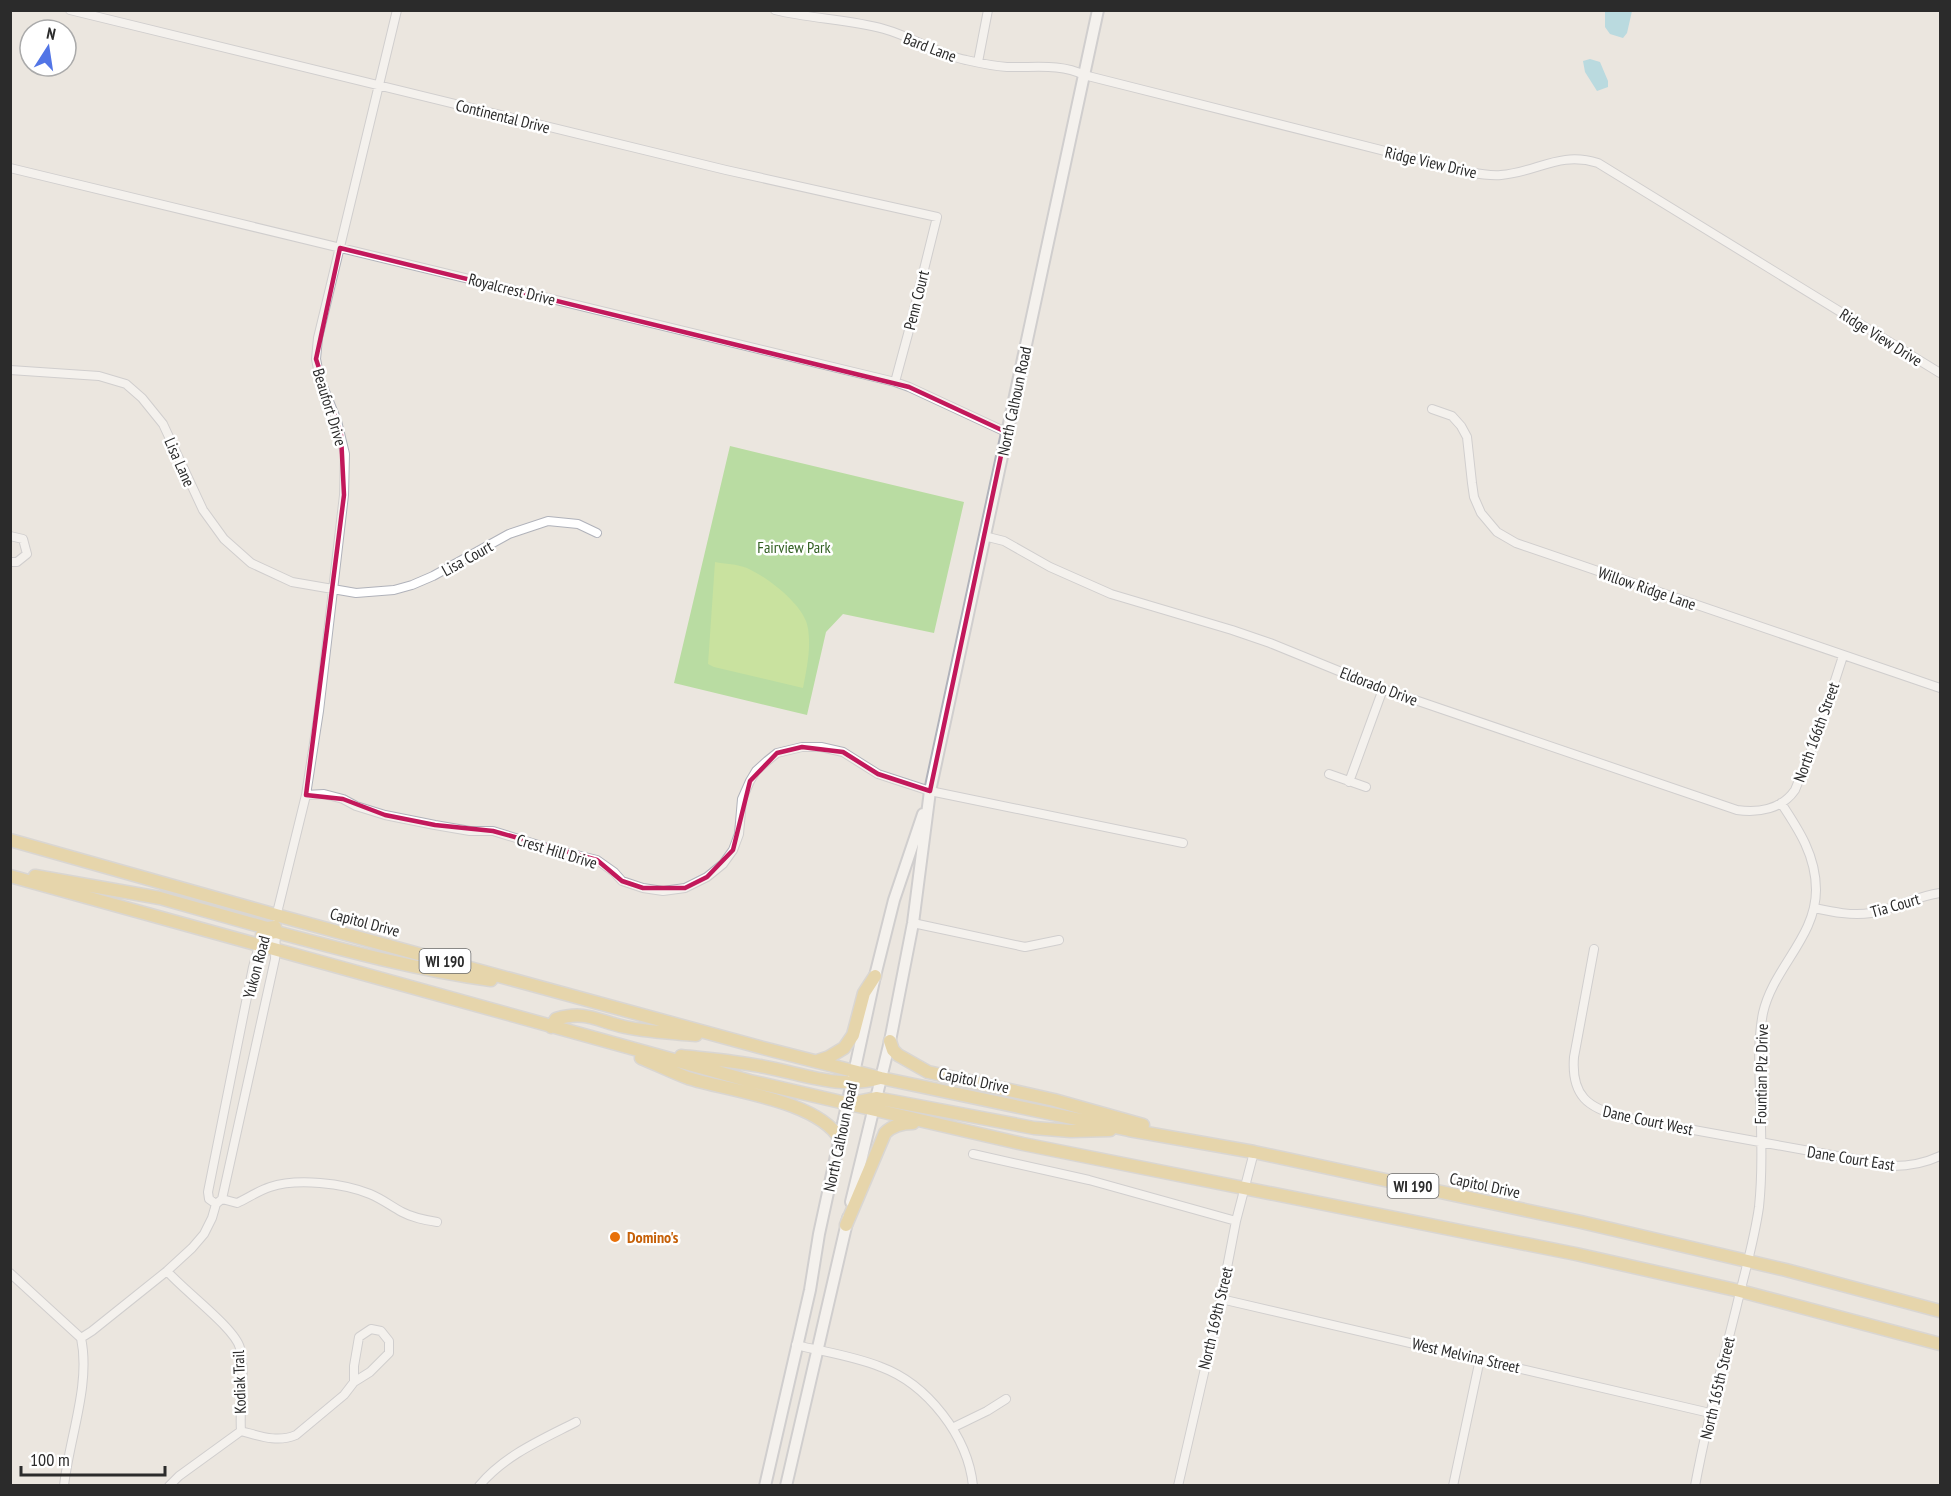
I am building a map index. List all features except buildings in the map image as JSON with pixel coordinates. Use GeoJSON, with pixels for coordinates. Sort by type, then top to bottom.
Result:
{"type":"FeatureCollection","features":[{"type":"Feature","properties":{"kind":"main road","name":"WI 190"},"geometry":{"type":"LineString","coordinates":[[10,840],[269,931]]}},
{"type":"Feature","properties":{"kind":"main road"},"geometry":{"type":"LineString","coordinates":[[10,874],[160,898],[269,931],[385,961],[447,974],[540,987],[815,1061],[866,1082],[881,1078]]}},
{"type":"Feature","properties":{"kind":"main road","name":"WI 190"},"geometry":{"type":"LineString","coordinates":[[10,874],[269,931]]}},
{"type":"Feature","properties":{"kind":"main road","name":"WI 190"},"geometry":{"type":"LineString","coordinates":[[269,931],[276,951],[750,1081],[848,1104]]}},
{"type":"Feature","properties":{"kind":"main road"},"geometry":{"type":"LineString","coordinates":[[815,1061],[829,1057],[844,1048],[853,1035],[864,993],[875,976]]}},
{"type":"Feature","properties":{"kind":"main road"},"geometry":{"type":"LineString","coordinates":[[551,1027],[556,1019],[572,1014],[658,1033],[722,1036]]}},
{"type":"Feature","properties":{"kind":"main road"},"geometry":{"type":"LineString","coordinates":[[604,1041],[688,1078],[797,1108],[825,1123],[840,1139]]}},
{"type":"Feature","properties":{"kind":"main road"},"geometry":{"type":"LineString","coordinates":[[890,1041],[893,1050],[898,1055],[928,1072],[1054,1100],[1202,1141]]}},
{"type":"Feature","properties":{"kind":"main road"},"geometry":{"type":"LineString","coordinates":[[641,1051],[761,1066],[805,1077],[853,1077]]}},
{"type":"Feature","properties":{"kind":"main road","name":"Capitol Drive"},"geometry":{"type":"LineString","coordinates":[[881,1078],[1129,1130],[1202,1141],[1604,1227],[1748,1261],[1941,1311]]}},
{"type":"Feature","properties":{"kind":"main road"},"geometry":{"type":"LineString","coordinates":[[848,1104],[875,1104],[1034,1128],[1071,1131],[1129,1130]]}},
{"type":"Feature","properties":{"kind":"main road","name":"WI 190"},"geometry":{"type":"LineString","coordinates":[[875,1104],[926,1122],[1023,1144],[1576,1254],[1740,1292],[1941,1344]]}},
{"type":"Feature","properties":{"kind":"main road"},"geometry":{"type":"LineString","coordinates":[[846,1225],[885,1133],[898,1125],[926,1122]]}},
{"type":"Feature","properties":{"kind":"street","name":"Continental Drive"},"geometry":{"type":"LineString","coordinates":[[70,10],[726,170],[936,217]]}},
{"type":"Feature","properties":{"kind":"street","name":"Beaufort Drive"},"geometry":{"type":"LineString","coordinates":[[269,931],[306,795],[344,495],[345,454],[316,360],[322,317],[397,10]]}},
{"type":"Feature","properties":{"kind":"street","name":"Bard Lane"},"geometry":{"type":"LineString","coordinates":[[776,10],[885,29],[949,56],[1005,67],[1063,68],[1084,75]]}},
{"type":"Feature","properties":{"kind":"street"},"geometry":{"type":"LineString","coordinates":[[978,62],[988,10]]}},
{"type":"Feature","properties":{"kind":"street","name":"North Calhoun Road"},"geometry":{"type":"LineString","coordinates":[[786,1485],[890,1041],[913,923],[930,791],[1098,10]]}},
{"type":"Feature","properties":{"kind":"street","name":"Ridge View Drive"},"geometry":{"type":"LineString","coordinates":[[1084,75],[1468,172],[1500,176],[1568,159],[1598,163],[1941,373]]}},
{"type":"Feature","properties":{"kind":"street","name":"Royalcrest Drive"},"geometry":{"type":"LineString","coordinates":[[10,168],[894,382],[1006,432]]}},
{"type":"Feature","properties":{"kind":"street","name":"Penn Court"},"geometry":{"type":"LineString","coordinates":[[894,382],[936,217]]}},
{"type":"Feature","properties":{"kind":"street","name":"Lisa Lane"},"geometry":{"type":"LineString","coordinates":[[10,370],[99,376],[126,384],[142,398],[163,424],[196,498],[224,539],[251,563],[292,582],[333,589]]}},
{"type":"Feature","properties":{"kind":"street","name":"Willow Ridge Lane"},"geometry":{"type":"LineString","coordinates":[[1432,409],[1452,416],[1467,437],[1474,497],[1481,513],[1497,532],[1516,543],[1941,688]]}},
{"type":"Feature","properties":{"kind":"street","name":"Lisa Court"},"geometry":{"type":"LineString","coordinates":[[333,589],[356,593],[394,590],[412,585],[433,576],[509,534],[548,521],[578,524],[597,533]]}},
{"type":"Feature","properties":{"kind":"street"},"geometry":{"type":"LineString","coordinates":[[10,536],[23,539],[27,554],[17,562],[10,562]]}},
{"type":"Feature","properties":{"kind":"street","name":"Eldorado Drive"},"geometry":{"type":"LineString","coordinates":[[984,536],[1004,541],[1050,567],[1111,594],[1241,633],[1383,689],[1724,806],[1750,812],[1771,808],[1781,803]]}},
{"type":"Feature","properties":{"kind":"street","name":"North 166th Street"},"geometry":{"type":"LineString","coordinates":[[1781,803],[1790,798],[1804,771],[1843,656]]}},
{"type":"Feature","properties":{"kind":"street"},"geometry":{"type":"LineString","coordinates":[[1350,782],[1383,689]]}},
{"type":"Feature","properties":{"kind":"street","name":"Crest Hill Drive"},"geometry":{"type":"LineString","coordinates":[[306,795],[343,798],[356,806],[385,815],[435,825],[470,831],[493,831],[597,860],[622,881],[643,888],[663,891],[685,888],[707,877],[723,864],[733,850],[739,834],[742,799],[756,771],[777,753],[802,747],[821,747],[843,752],[878,774],[930,791],[1183,843]]}},
{"type":"Feature","properties":{"kind":"street"},"geometry":{"type":"LineString","coordinates":[[1329,774],[1366,787]]}},
{"type":"Feature","properties":{"kind":"street","name":"North Calhoun Road"},"geometry":{"type":"LineString","coordinates":[[765,1485],[875,976],[894,900],[930,791]]}},
{"type":"Feature","properties":{"kind":"street","name":"Fountian Plz Drive"},"geometry":{"type":"LineString","coordinates":[[1740,1292],[1758,1209],[1761,1142],[1759,1071],[1762,1015],[1773,983],[1805,933],[1814,908],[1815,878],[1810,855],[1796,826],[1781,803]]}},
{"type":"Feature","properties":{"kind":"street","name":"Tia Court"},"geometry":{"type":"LineString","coordinates":[[1814,908],[1848,914],[1872,913],[1924,896],[1941,893]]}},
{"type":"Feature","properties":{"kind":"street"},"geometry":{"type":"LineString","coordinates":[[913,923],[1025,947],[1059,940]]}},
{"type":"Feature","properties":{"kind":"street","name":"Yukon Road"},"geometry":{"type":"LineString","coordinates":[[81,1338],[167,1272],[204,1234],[212,1218],[219,1201],[276,951],[269,931]]}},
{"type":"Feature","properties":{"kind":"street","name":"Yukon Road"},"geometry":{"type":"LineString","coordinates":[[219,1201],[209,1199],[208,1192],[269,931]]}},
{"type":"Feature","properties":{"kind":"street","name":"Dane Court West"},"geometry":{"type":"LineString","coordinates":[[1594,950],[1572,1074],[1580,1093],[1587,1102],[1604,1112],[1622,1117],[1761,1142]]}},
{"type":"Feature","properties":{"kind":"street","name":"Dane Court East"},"geometry":{"type":"LineString","coordinates":[[1761,1142],[1893,1166],[1914,1165],[1941,1156]]}},
{"type":"Feature","properties":{"kind":"street","name":"North 169th Street"},"geometry":{"type":"LineString","coordinates":[[1178,1485],[1221,1299],[1236,1221],[1254,1152]]}},
{"type":"Feature","properties":{"kind":"street"},"geometry":{"type":"LineString","coordinates":[[973,1154],[1089,1180],[1236,1221]]}},
{"type":"Feature","properties":{"kind":"street"},"geometry":{"type":"LineString","coordinates":[[219,1201],[237,1203],[258,1192],[287,1183],[302,1182],[368,1193],[403,1213],[422,1220],[437,1222]]}},
{"type":"Feature","properties":{"kind":"street","name":"Kodiak Trail"},"geometry":{"type":"LineString","coordinates":[[167,1272],[236,1337],[242,1357],[241,1431],[194,1464],[169,1485]]}},
{"type":"Feature","properties":{"kind":"street"},"geometry":{"type":"LineString","coordinates":[[10,1273],[81,1338],[83,1348],[81,1391],[64,1485]]}},
{"type":"Feature","properties":{"kind":"street","name":"North 165th Street"},"geometry":{"type":"LineString","coordinates":[[1695,1485],[1740,1292]]}},
{"type":"Feature","properties":{"kind":"street","name":"West Melvina Street"},"geometry":{"type":"LineString","coordinates":[[1221,1299],[1710,1413]]}},
{"type":"Feature","properties":{"kind":"street"},"geometry":{"type":"LineString","coordinates":[[241,1431],[272,1439],[287,1439],[296,1435],[389,1353],[389,1341],[381,1331],[371,1329],[359,1337],[354,1382]]}},
{"type":"Feature","properties":{"kind":"street"},"geometry":{"type":"LineString","coordinates":[[796,1345],[882,1367],[914,1384],[952,1428],[965,1455],[973,1485]]}},
{"type":"Feature","properties":{"kind":"street"},"geometry":{"type":"LineString","coordinates":[[1453,1485],[1480,1359]]}},
{"type":"Feature","properties":{"kind":"street"},"geometry":{"type":"LineString","coordinates":[[952,1428],[1006,1399]]}},
{"type":"Feature","properties":{"kind":"street"},"geometry":{"type":"LineString","coordinates":[[479,1485],[488,1474],[511,1455],[576,1422]]}},
{"type":"Feature","properties":{"kind":"highlighted area"},"geometry":{"type":"Polygon","coordinates":[[[340,248],[909,387],[1006,432],[930,791],[878,774],[843,752],[802,747],[777,753],[750,781],[733,850],[707,877],[685,888],[643,888],[622,881],[597,860],[493,831],[435,825],[385,815],[343,799],[306,795],[344,495],[341,435],[316,359],[340,248]]]}},
{"type":"Feature","properties":{"kind":"green space","name":"Fairview Park"},"geometry":{"type":"Polygon","coordinates":[[[730,446],[964,502],[934,633],[843,614],[826,632],[807,715],[674,683],[730,446]]]}},
{"type":"Feature","properties":{"kind":"green space"},"geometry":{"type":"Polygon","coordinates":[[[715,562],[747,568],[755,572],[791,599],[804,616],[809,640],[803,688],[708,664],[715,562]]]}},
{"type":"Feature","properties":{"kind":"water"},"geometry":{"type":"Polygon","coordinates":[[[1605,11],[1632,11],[1627,33],[1623,38],[1610,34],[1605,27],[1605,11]]]}},
{"type":"Feature","properties":{"kind":"water"},"geometry":{"type":"Polygon","coordinates":[[[1590,59],[1600,62],[1608,81],[1608,87],[1597,91],[1585,72],[1583,61],[1590,59]]]}},
{"type":"Feature","properties":{"kind":"place","name":"Domino's"},"geometry":{"type":"Point","coordinates":[615,1237]}}]}
